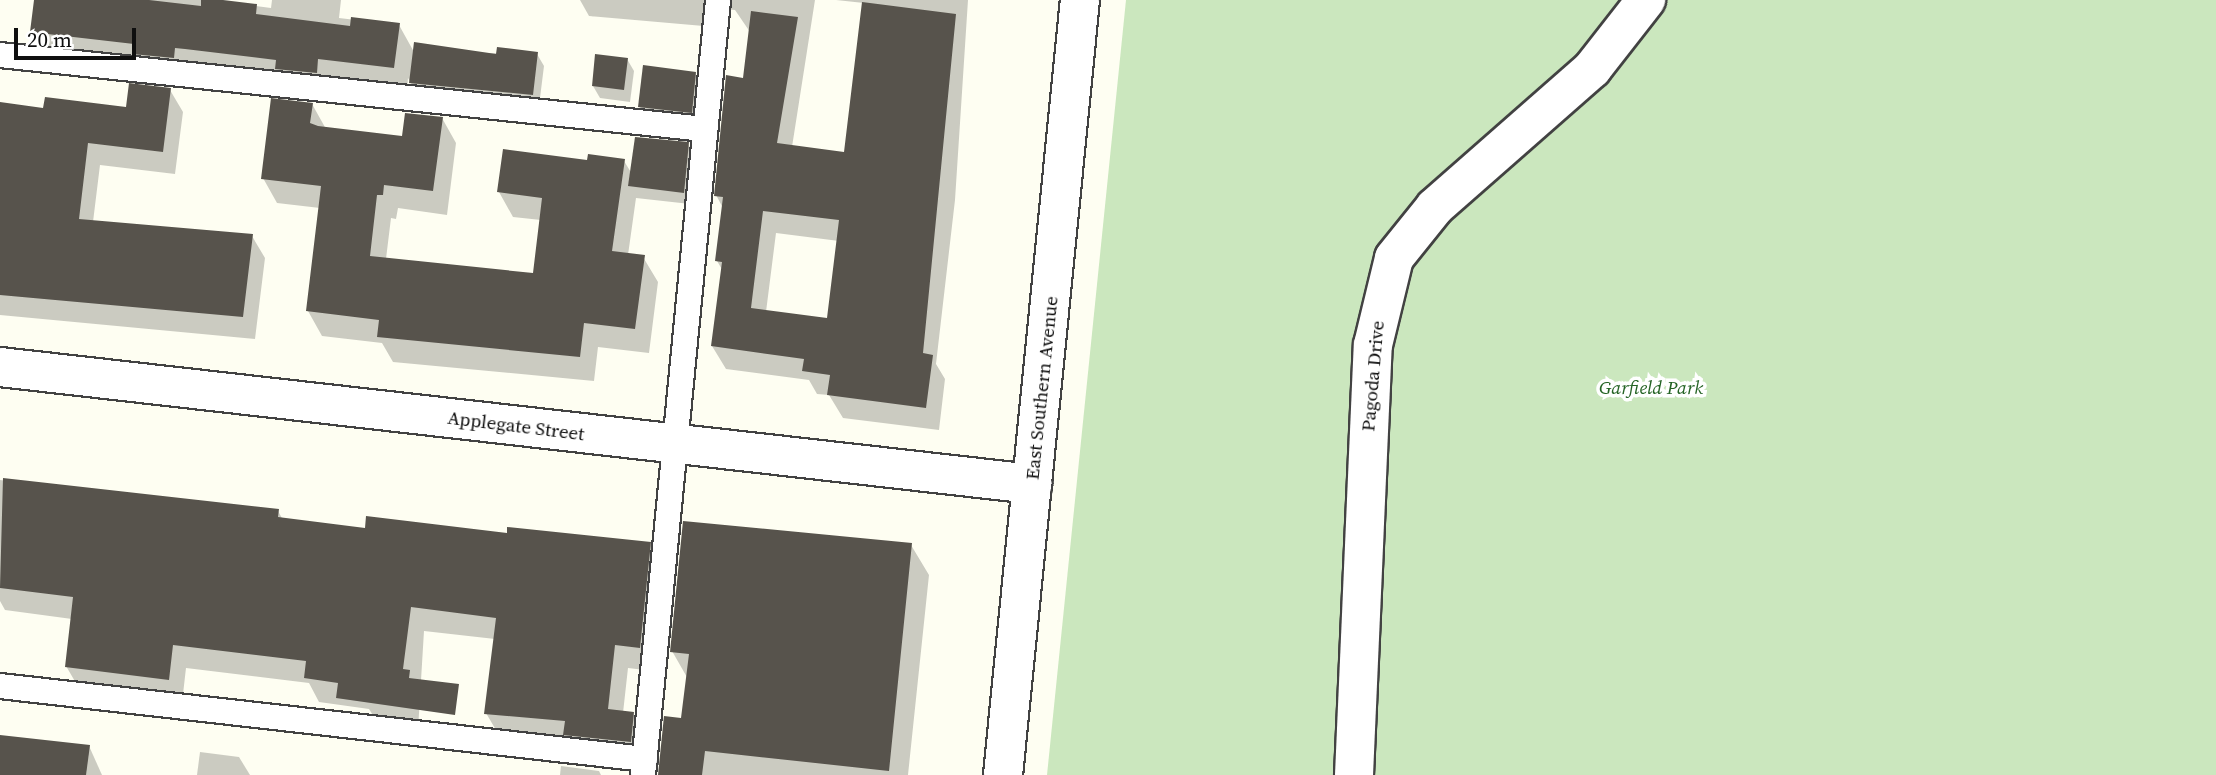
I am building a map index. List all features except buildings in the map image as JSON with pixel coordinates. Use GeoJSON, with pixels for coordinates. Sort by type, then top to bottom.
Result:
{"type":"FeatureCollection","features":[{"type":"Feature","properties":{"kind":"street","name":"East Southern Avenue"},"geometry":{"type":"LineString","coordinates":[[1003,775],[1080,0]]}},
{"type":"Feature","properties":{"kind":"street","name":"Pagoda Drive"},"geometry":{"type":"LineString","coordinates":[[1354,775],[1373,345],[1394,258],[1435,207],[1592,69],[1646,0]]}},
{"type":"Feature","properties":{"kind":"street","name":"Applegate Street"},"geometry":{"type":"LineString","coordinates":[[0,367],[1032,484]]}},
{"type":"Feature","properties":{"kind":"lane"},"geometry":{"type":"LineString","coordinates":[[0,686],[644,767],[718,0]]}},
{"type":"Feature","properties":{"kind":"lane"},"geometry":{"type":"LineString","coordinates":[[0,55],[704,129]]}},
{"type":"Feature","properties":{"kind":"green space","name":"Garfield Park"},"geometry":{"type":"Polygon","coordinates":[[[1126,0],[2216,0],[2216,775],[1047,775],[1126,0]]]}}]}
